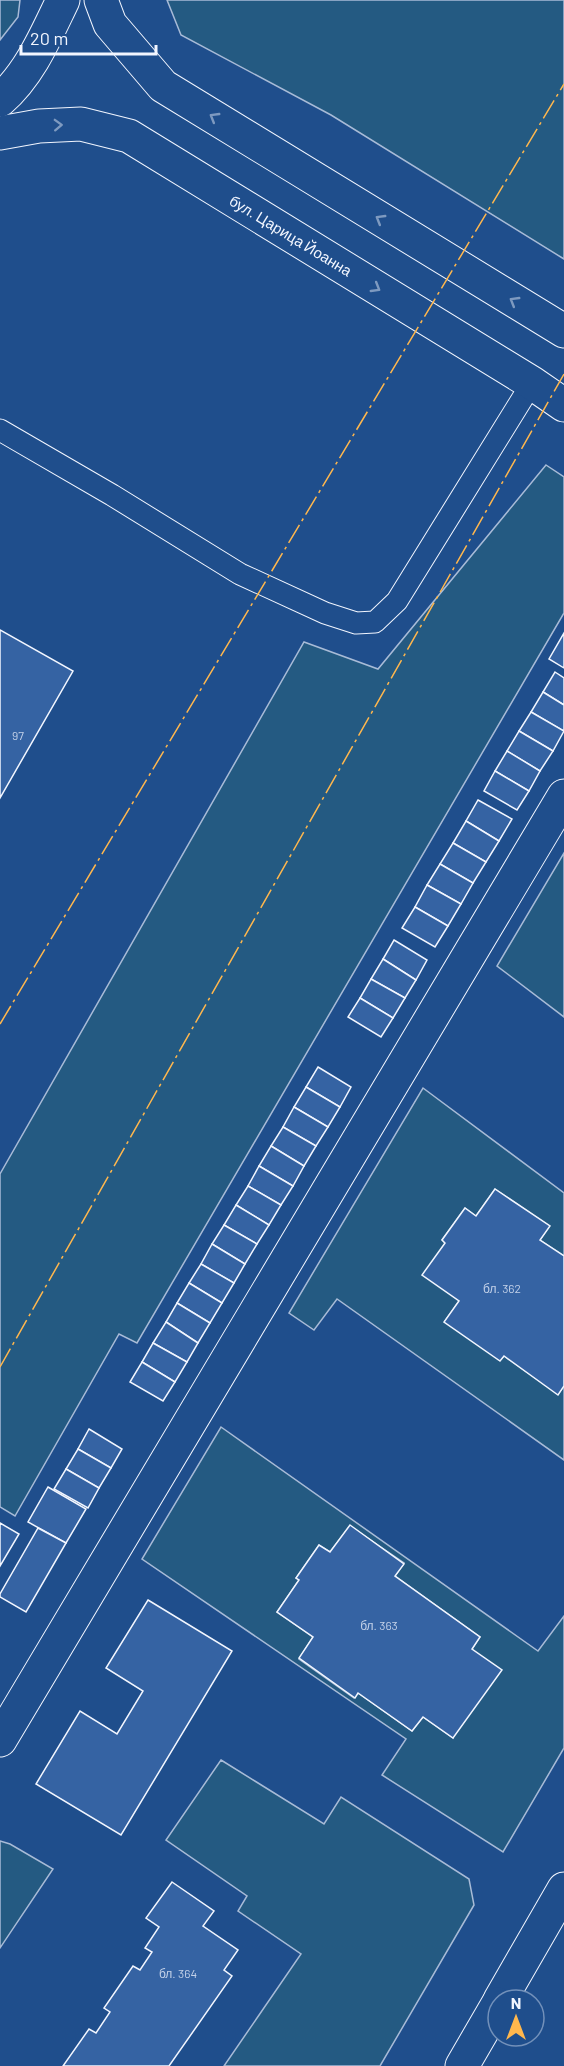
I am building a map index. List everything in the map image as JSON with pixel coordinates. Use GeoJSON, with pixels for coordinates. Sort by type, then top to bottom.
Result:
{"type":"FeatureCollection","features":[{"type":"Feature","properties":{"kind":"main road"},"geometry":{"type":"LineString","coordinates":[[0,100],[13,89],[42,45],[63,0]]}},
{"type":"Feature","properties":{"kind":"main road"},"geometry":{"type":"LineString","coordinates":[[101,0],[110,24],[164,86],[564,331]]}},
{"type":"Feature","properties":{"kind":"main road","name":"бул. Царица Йоанна"},"geometry":{"type":"LineString","coordinates":[[0,133],[39,126],[81,124],[129,136],[532,383],[564,405]]}},
{"type":"Feature","properties":{"kind":"main road"},"geometry":{"type":"LineString","coordinates":[[0,1740],[564,796]]}},
{"type":"Feature","properties":{"kind":"main road"},"geometry":{"type":"LineString","coordinates":[[507,1988],[564,1889]]}},
{"type":"Feature","properties":{"kind":"main road"},"geometry":{"type":"LineString","coordinates":[[462,2066],[486,2024]]}},
{"type":"Feature","properties":{"kind":"lane"},"geometry":{"type":"LineString","coordinates":[[0,430],[112,495],[240,574],[325,614],[356,623],[375,622],[397,601],[532,383]]}},
{"type":"Feature","properties":{"kind":"shaded area"},"geometry":{"type":"Polygon","coordinates":[[[0,0],[20,0],[18,17],[0,40],[0,0]]]}},
{"type":"Feature","properties":{"kind":"shaded area"},"geometry":{"type":"Polygon","coordinates":[[[167,0],[564,0],[564,259],[331,115],[181,35],[167,0]]]}},
{"type":"Feature","properties":{"kind":"shaded area"},"geometry":{"type":"Polygon","coordinates":[[[546,465],[564,477],[564,613],[137,1343],[119,1334],[15,1516],[0,1507],[0,1174],[304,642],[378,669],[546,465]]]}},
{"type":"Feature","properties":{"kind":"shaded area"},"geometry":{"type":"Polygon","coordinates":[[[564,853],[564,1017],[497,966],[564,853]]]}},
{"type":"Feature","properties":{"kind":"shaded area"},"geometry":{"type":"Polygon","coordinates":[[[423,1088],[564,1193],[564,1256],[540,1240],[549,1226],[495,1189],[476,1216],[465,1208],[442,1240],[445,1243],[459,1301],[445,1321],[500,1360],[504,1356],[558,1394],[564,1386],[564,1460],[337,1299],[314,1330],[289,1313],[423,1088]]]}},
{"type":"Feature","properties":{"kind":"shaded area"},"geometry":{"type":"Polygon","coordinates":[[[221,1427],[538,1651],[564,1616],[564,1748],[503,1852],[382,1775],[406,1739],[142,1559],[221,1427]],[[350,1526],[330,1552],[319,1545],[296,1578],[299,1580],[277,1612],[313,1637],[299,1659],[354,1698],[358,1693],[412,1731],[423,1717],[453,1738],[472,1649],[480,1637],[395,1576],[404,1563],[350,1526]]]}},
{"type":"Feature","properties":{"kind":"shaded area"},"geometry":{"type":"Polygon","coordinates":[[[221,1760],[324,1824],[341,1797],[469,1879],[474,1905],[380,2066],[224,2066],[301,1954],[238,1911],[247,1896],[166,1840],[221,1760]]]}},
{"type":"Feature","properties":{"kind":"shaded area"},"geometry":{"type":"Polygon","coordinates":[[[0,1841],[10,1844],[53,1869],[0,1948],[0,1841]]]}},
{"type":"Feature","properties":{"kind":"building"},"geometry":{"type":"Polygon","coordinates":[[[0,630],[73,671],[0,798],[0,630]]]}},
{"type":"Feature","properties":{"kind":"building"},"geometry":{"type":"Polygon","coordinates":[[[564,633],[564,668],[549,659],[564,633]]]}},
{"type":"Feature","properties":{"kind":"building"},"geometry":{"type":"Polygon","coordinates":[[[555,672],[564,678],[564,705],[543,692],[555,672]]]}},
{"type":"Feature","properties":{"kind":"building"},"geometry":{"type":"Polygon","coordinates":[[[543,692],[564,705],[564,731],[531,712],[543,692]]]}},
{"type":"Feature","properties":{"kind":"building"},"geometry":{"type":"Polygon","coordinates":[[[531,712],[564,731],[553,751],[519,731],[531,712]]]}},
{"type":"Feature","properties":{"kind":"building"},"geometry":{"type":"Polygon","coordinates":[[[519,731],[553,751],[540,771],[507,751],[519,731]]]}},
{"type":"Feature","properties":{"kind":"building"},"geometry":{"type":"Polygon","coordinates":[[[507,751],[540,771],[529,791],[495,771],[507,751]]]}},
{"type":"Feature","properties":{"kind":"building"},"geometry":{"type":"Polygon","coordinates":[[[495,771],[529,791],[517,810],[484,791],[495,771]]]}},
{"type":"Feature","properties":{"kind":"building"},"geometry":{"type":"Polygon","coordinates":[[[478,800],[512,819],[499,841],[466,821],[478,800]]]}},
{"type":"Feature","properties":{"kind":"building"},"geometry":{"type":"Polygon","coordinates":[[[466,821],[499,841],[486,862],[453,843],[466,821]]]}},
{"type":"Feature","properties":{"kind":"building"},"geometry":{"type":"Polygon","coordinates":[[[453,843],[486,862],[473,883],[440,864],[453,843]]]}},
{"type":"Feature","properties":{"kind":"building"},"geometry":{"type":"Polygon","coordinates":[[[440,864],[473,883],[461,904],[427,885],[440,864]]]}},
{"type":"Feature","properties":{"kind":"building"},"geometry":{"type":"Polygon","coordinates":[[[427,885],[461,904],[448,926],[415,907],[427,885]]]}},
{"type":"Feature","properties":{"kind":"building"},"geometry":{"type":"Polygon","coordinates":[[[415,907],[448,926],[435,947],[402,928],[415,907]]]}},
{"type":"Feature","properties":{"kind":"building"},"geometry":{"type":"Polygon","coordinates":[[[394,940],[427,960],[416,980],[383,959],[394,940]]]}},
{"type":"Feature","properties":{"kind":"building"},"geometry":{"type":"Polygon","coordinates":[[[383,959],[416,980],[405,998],[371,979],[383,959]]]}},
{"type":"Feature","properties":{"kind":"building"},"geometry":{"type":"Polygon","coordinates":[[[371,979],[405,998],[393,1018],[360,998],[371,979]]]}},
{"type":"Feature","properties":{"kind":"building"},"geometry":{"type":"Polygon","coordinates":[[[360,998],[393,1018],[381,1037],[348,1017],[360,998]]]}},
{"type":"Feature","properties":{"kind":"building"},"geometry":{"type":"Polygon","coordinates":[[[318,1067],[351,1087],[340,1107],[306,1087],[318,1067]]]}},
{"type":"Feature","properties":{"kind":"building"},"geometry":{"type":"Polygon","coordinates":[[[306,1087],[340,1107],[328,1127],[294,1107],[306,1087]]]}},
{"type":"Feature","properties":{"kind":"building"},"geometry":{"type":"Polygon","coordinates":[[[294,1107],[328,1127],[316,1146],[283,1127],[294,1107]]]}},
{"type":"Feature","properties":{"kind":"building"},"geometry":{"type":"Polygon","coordinates":[[[283,1127],[316,1146],[304,1166],[271,1146],[283,1127]]]}},
{"type":"Feature","properties":{"kind":"building"},"geometry":{"type":"Polygon","coordinates":[[[271,1146],[304,1166],[293,1186],[259,1166],[271,1146]]]}},
{"type":"Feature","properties":{"kind":"building"},"geometry":{"type":"Polygon","coordinates":[[[259,1166],[293,1186],[281,1205],[248,1186],[259,1166]]]}},
{"type":"Feature","properties":{"kind":"building"},"geometry":{"type":"Polygon","coordinates":[[[248,1186],[281,1205],[269,1225],[236,1205],[248,1186]]]}},
{"type":"Feature","properties":{"kind":"building"},"geometry":{"type":"Polygon","coordinates":[[[495,1189],[550,1226],[540,1240],[564,1256],[564,1386],[558,1395],[504,1356],[500,1361],[444,1322],[459,1301],[422,1275],[445,1243],[442,1240],[465,1208],[476,1216],[495,1189]]]}},
{"type":"Feature","properties":{"kind":"building"},"geometry":{"type":"Polygon","coordinates":[[[236,1205],[269,1225],[257,1244],[224,1225],[236,1205]]]}},
{"type":"Feature","properties":{"kind":"building"},"geometry":{"type":"Polygon","coordinates":[[[224,1225],[257,1244],[245,1264],[212,1244],[224,1225]]]}},
{"type":"Feature","properties":{"kind":"building"},"geometry":{"type":"Polygon","coordinates":[[[212,1244],[245,1264],[234,1283],[201,1264],[212,1244]]]}},
{"type":"Feature","properties":{"kind":"building"},"geometry":{"type":"Polygon","coordinates":[[[201,1264],[234,1283],[222,1303],[189,1283],[201,1264]]]}},
{"type":"Feature","properties":{"kind":"building"},"geometry":{"type":"Polygon","coordinates":[[[189,1283],[222,1303],[210,1323],[177,1303],[189,1283]]]}},
{"type":"Feature","properties":{"kind":"building"},"geometry":{"type":"Polygon","coordinates":[[[177,1303],[210,1323],[198,1343],[166,1322],[177,1303]]]}},
{"type":"Feature","properties":{"kind":"building"},"geometry":{"type":"Polygon","coordinates":[[[166,1322],[198,1343],[187,1362],[153,1343],[166,1322]]]}},
{"type":"Feature","properties":{"kind":"building"},"geometry":{"type":"Polygon","coordinates":[[[153,1343],[187,1362],[175,1382],[142,1362],[153,1343]]]}},
{"type":"Feature","properties":{"kind":"building"},"geometry":{"type":"Polygon","coordinates":[[[142,1362],[175,1382],[163,1401],[130,1382],[142,1362]]]}},
{"type":"Feature","properties":{"kind":"building"},"geometry":{"type":"Polygon","coordinates":[[[89,1429],[122,1449],[111,1468],[78,1449],[89,1429]]]}},
{"type":"Feature","properties":{"kind":"building"},"geometry":{"type":"Polygon","coordinates":[[[78,1449],[111,1468],[99,1488],[66,1469],[78,1449]]]}},
{"type":"Feature","properties":{"kind":"building"},"geometry":{"type":"Polygon","coordinates":[[[66,1469],[99,1488],[88,1508],[54,1489],[66,1469]]]}},
{"type":"Feature","properties":{"kind":"building"},"geometry":{"type":"Polygon","coordinates":[[[48,1487],[86,1509],[66,1543],[28,1522],[48,1487]]]}},
{"type":"Feature","properties":{"kind":"building"},"geometry":{"type":"Polygon","coordinates":[[[0,1523],[19,1534],[0,1566],[0,1523]]]}},
{"type":"Feature","properties":{"kind":"building"},"geometry":{"type":"Polygon","coordinates":[[[350,1525],[404,1564],[395,1576],[480,1637],[472,1649],[502,1670],[453,1738],[423,1717],[412,1731],[358,1693],[355,1698],[299,1658],[313,1637],[277,1612],[299,1580],[296,1578],[319,1545],[330,1552],[350,1525]]]}},
{"type":"Feature","properties":{"kind":"building"},"geometry":{"type":"Polygon","coordinates":[[[38,1528],[66,1543],[26,1612],[0,1597],[0,1594],[38,1528]]]}},
{"type":"Feature","properties":{"kind":"building"},"geometry":{"type":"Polygon","coordinates":[[[148,1600],[232,1651],[121,1835],[36,1784],[80,1711],[117,1734],[143,1691],[106,1668],[148,1600]]]}},
{"type":"Feature","properties":{"kind":"building"},"geometry":{"type":"Polygon","coordinates":[[[172,1882],[214,1911],[203,1926],[238,1950],[224,1970],[232,1976],[169,2066],[63,2066],[89,2029],[96,2033],[110,2012],[104,2008],[133,1966],[140,1970],[152,1952],[145,1948],[159,1927],[146,1918],[172,1882]]]}},
{"type":"Feature","properties":{"kind":"power"},"geometry":{"type":"LineString","coordinates":[[0,1024],[564,84]]}},
{"type":"Feature","properties":{"kind":"power"},"geometry":{"type":"LineString","coordinates":[[0,1367],[564,374]]}}]}
